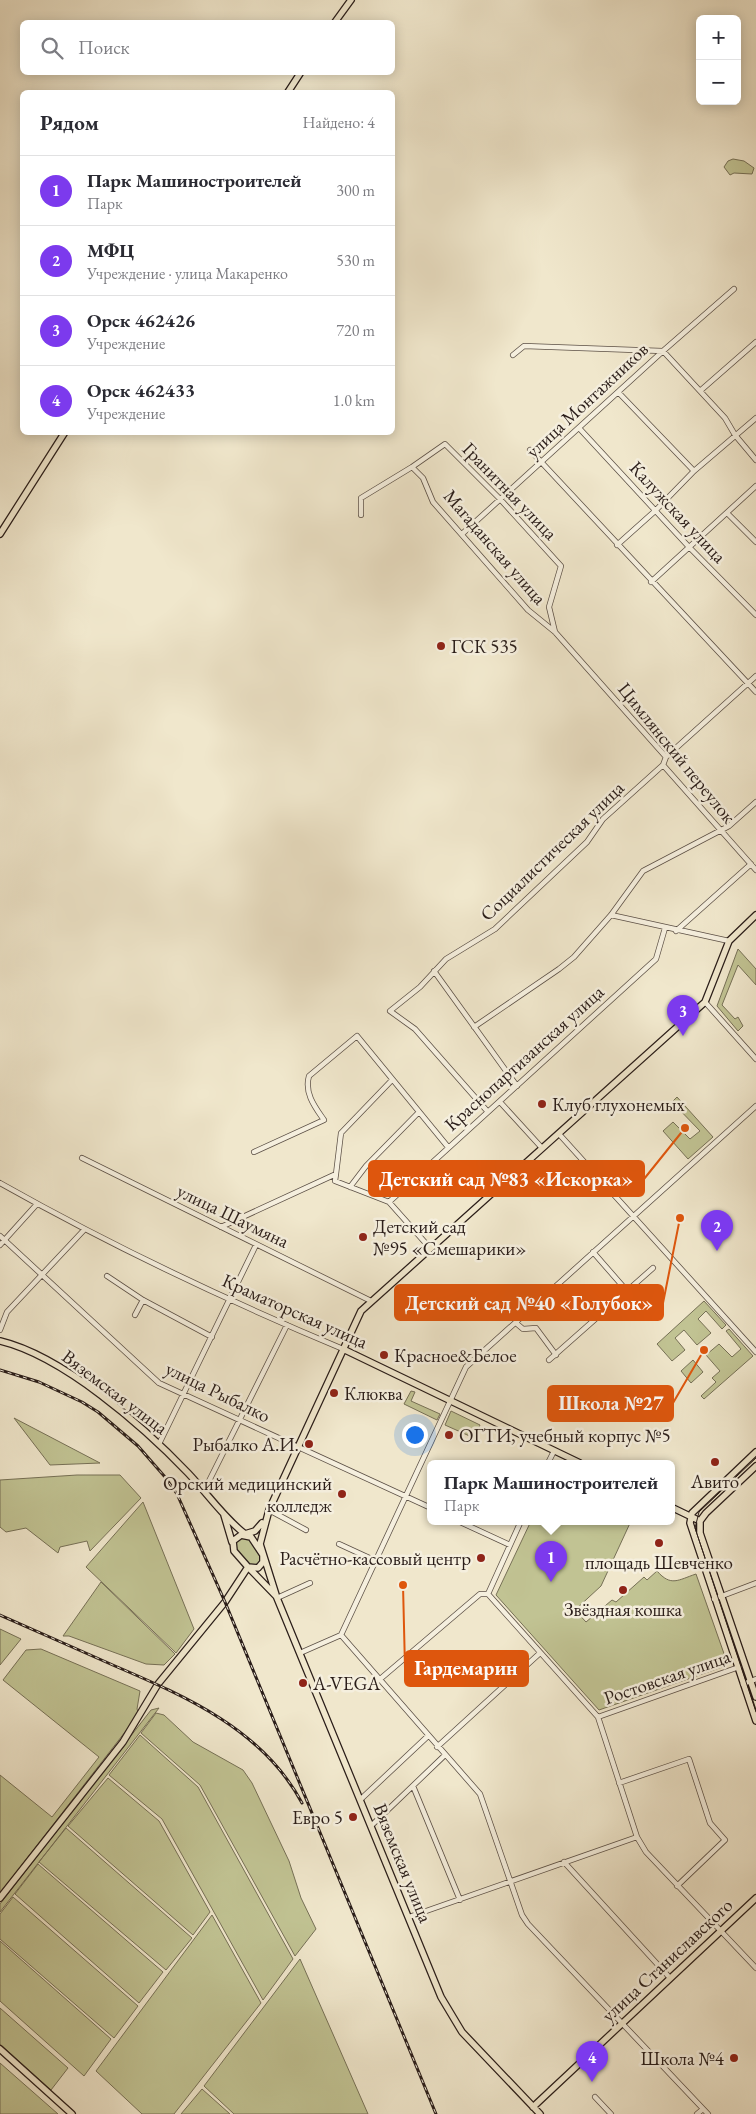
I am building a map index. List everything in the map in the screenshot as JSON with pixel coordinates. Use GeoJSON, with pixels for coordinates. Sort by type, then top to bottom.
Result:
{"type":"FeatureCollection","features":[{"type":"Feature","properties":{"kind":"main road"},"geometry":{"type":"LineString","coordinates":[[336,20],[351,0]]}},
{"type":"Feature","properties":{"kind":"main road"},"geometry":{"type":"LineString","coordinates":[[289,90],[299,75]]}},
{"type":"Feature","properties":{"kind":"main road"},"geometry":{"type":"LineString","coordinates":[[0,534],[63,435]]}},
{"type":"Feature","properties":{"kind":"main road"},"geometry":{"type":"LineString","coordinates":[[232,1545],[236,1536],[259,1528],[269,1510],[361,1311],[705,1002],[729,941],[756,915]]}},
{"type":"Feature","properties":{"kind":"main road","name":"Вяземская улица"},"geometry":{"type":"LineString","coordinates":[[0,1341],[16,1345],[52,1362],[131,1420],[159,1444],[245,1534],[252,1538],[263,1556],[300,1654],[372,1825],[441,1997],[462,2032],[540,2114]]}},
{"type":"Feature","properties":{"kind":"main road","name":"Краматорская улица"},"geometry":{"type":"LineString","coordinates":[[343,1349],[574,1460]]}},
{"type":"Feature","properties":{"kind":"main road"},"geometry":{"type":"LineString","coordinates":[[690,1517],[756,1452]]}},
{"type":"Feature","properties":{"kind":"main road"},"geometry":{"type":"LineString","coordinates":[[756,1466],[700,1521],[700,1532],[745,1665],[753,1682],[756,1697]]}},
{"type":"Feature","properties":{"kind":"main road"},"geometry":{"type":"LineString","coordinates":[[219,1507],[228,1525],[234,1551],[278,1598]]}},
{"type":"Feature","properties":{"kind":"main road"},"geometry":{"type":"LineString","coordinates":[[675,1509],[700,1521]]}},
{"type":"Feature","properties":{"kind":"main road"},"geometry":{"type":"LineString","coordinates":[[248,1567],[253,1569],[260,1567],[264,1562],[259,1540],[269,1510]]}},
{"type":"Feature","properties":{"kind":"main road"},"geometry":{"type":"LineString","coordinates":[[690,1517],[691,1527],[714,1599],[756,1718]]}},
{"type":"Feature","properties":{"kind":"main road"},"geometry":{"type":"LineString","coordinates":[[0,1898],[123,1742],[158,1684],[225,1602],[248,1567]]}},
{"type":"Feature","properties":{"kind":"main road","name":"улица Станиславского"},"geometry":{"type":"LineString","coordinates":[[533,2107],[756,1898]]}},
{"type":"Feature","properties":{"kind":"main road"},"geometry":{"type":"LineString","coordinates":[[0,2049],[72,2114]]}},
{"type":"Feature","properties":{"kind":"street","name":"улица Монтажников"},"geometry":{"type":"LineString","coordinates":[[462,534],[734,289]]}},
{"type":"Feature","properties":{"kind":"street"},"geometry":{"type":"LineString","coordinates":[[700,391],[756,342]]}},
{"type":"Feature","properties":{"kind":"street"},"geometry":{"type":"LineString","coordinates":[[513,355],[524,346],[663,351],[725,418],[735,435],[756,460]]}},
{"type":"Feature","properties":{"kind":"street"},"geometry":{"type":"LineString","coordinates":[[618,392],[694,471]]}},
{"type":"Feature","properties":{"kind":"street"},"geometry":{"type":"LineString","coordinates":[[617,545],[655,511],[694,471],[756,418]]}},
{"type":"Feature","properties":{"kind":"street","name":"Калужская улица"},"geometry":{"type":"LineString","coordinates":[[579,428],[689,547],[756,615]]}},
{"type":"Feature","properties":{"kind":"street","name":"Гранитная улица"},"geometry":{"type":"LineString","coordinates":[[412,468],[445,444],[500,499],[561,566],[549,607],[555,632]]}},
{"type":"Feature","properties":{"kind":"street"},"geometry":{"type":"LineString","coordinates":[[530,450],[651,582],[756,692]]}},
{"type":"Feature","properties":{"kind":"street"},"geometry":{"type":"LineString","coordinates":[[361,515],[361,498],[412,468]]}},
{"type":"Feature","properties":{"kind":"street","name":"Магаданская улица"},"geometry":{"type":"LineString","coordinates":[[412,468],[423,478],[433,502],[528,610],[555,632]]}},
{"type":"Feature","properties":{"kind":"street"},"geometry":{"type":"LineString","coordinates":[[651,582],[756,486]]}},
{"type":"Feature","properties":{"kind":"street"},"geometry":{"type":"LineString","coordinates":[[727,513],[756,542]]}},
{"type":"Feature","properties":{"kind":"street","name":"Цимлянский переулок"},"geometry":{"type":"LineString","coordinates":[[555,632],[666,757],[662,765],[756,870]]}},
{"type":"Feature","properties":{"kind":"street"},"geometry":{"type":"LineString","coordinates":[[666,757],[756,676]]}},
{"type":"Feature","properties":{"kind":"street","name":"Социалистическая улица"},"geometry":{"type":"LineString","coordinates":[[488,1112],[415,1029],[390,1011],[420,987],[446,959],[480,940],[495,928],[588,842],[604,819],[662,765]]}},
{"type":"Feature","properties":{"kind":"street"},"geometry":{"type":"LineString","coordinates":[[474,1027],[559,969],[583,948],[611,915],[643,871],[720,829],[729,826],[756,802]]}},
{"type":"Feature","properties":{"kind":"street"},"geometry":{"type":"LineString","coordinates":[[676,930],[751,864]]}},
{"type":"Feature","properties":{"kind":"street"},"geometry":{"type":"LineString","coordinates":[[611,915],[729,941]]}},
{"type":"Feature","properties":{"kind":"street","name":"Краснопартизанская улица"},"geometry":{"type":"LineString","coordinates":[[389,1202],[656,959],[666,928]]}},
{"type":"Feature","properties":{"kind":"street"},"geometry":{"type":"LineString","coordinates":[[434,971],[517,1086]]}},
{"type":"Feature","properties":{"kind":"street"},"geometry":{"type":"LineString","coordinates":[[705,1002],[756,1059]]}},
{"type":"Feature","properties":{"kind":"street"},"geometry":{"type":"LineString","coordinates":[[254,1152],[324,1120],[311,1102],[307,1082],[309,1076],[357,1036],[448,1147]]}},
{"type":"Feature","properties":{"kind":"street"},"geometry":{"type":"LineString","coordinates":[[392,1080],[341,1134],[335,1180],[389,1202],[430,1248]]}},
{"type":"Feature","properties":{"kind":"street"},"geometry":{"type":"LineString","coordinates":[[500,1102],[542,1148]]}},
{"type":"Feature","properties":{"kind":"street"},"geometry":{"type":"LineString","coordinates":[[300,1654],[341,1635],[466,1368],[756,1106]]}},
{"type":"Feature","properties":{"kind":"street"},"geometry":{"type":"LineString","coordinates":[[350,1187],[366,1166],[419,1112]]}},
{"type":"Feature","properties":{"kind":"street"},"geometry":{"type":"LineString","coordinates":[[559,1134],[756,1352]]}},
{"type":"Feature","properties":{"kind":"street","name":"улица Шаумяна"},"geometry":{"type":"LineString","coordinates":[[82,1158],[371,1301]]}},
{"type":"Feature","properties":{"kind":"street"},"geometry":{"type":"LineString","coordinates":[[221,1227],[336,1174]]}},
{"type":"Feature","properties":{"kind":"street","name":"Краматорская улица"},"geometry":{"type":"LineString","coordinates":[[0,1183],[84,1230],[287,1326],[343,1349]]}},
{"type":"Feature","properties":{"kind":"street"},"geometry":{"type":"LineString","coordinates":[[0,1244],[38,1204]]}},
{"type":"Feature","properties":{"kind":"street"},"geometry":{"type":"LineString","coordinates":[[0,1330],[7,1312],[84,1230]]}},
{"type":"Feature","properties":{"kind":"street","name":"улица Рыбалко"},"geometry":{"type":"LineString","coordinates":[[0,1236],[159,1383],[427,1506]]}},
{"type":"Feature","properties":{"kind":"street"},"geometry":{"type":"LineString","coordinates":[[159,1444],[256,1245]]}},
{"type":"Feature","properties":{"kind":"street"},"geometry":{"type":"LineString","coordinates":[[593,1252],[627,1291]]}},
{"type":"Feature","properties":{"kind":"street"},"geometry":{"type":"LineString","coordinates":[[550,1360],[653,1268]]}},
{"type":"Feature","properties":{"kind":"street"},"geometry":{"type":"LineString","coordinates":[[107,1276],[143,1300],[212,1337]]}},
{"type":"Feature","properties":{"kind":"street"},"geometry":{"type":"LineString","coordinates":[[135,1315],[143,1300]]}},
{"type":"Feature","properties":{"kind":"street"},"geometry":{"type":"LineString","coordinates":[[516,1323],[529,1330],[536,1328],[556,1355]]}},
{"type":"Feature","properties":{"kind":"street"},"geometry":{"type":"LineString","coordinates":[[204,1491],[287,1326]]}},
{"type":"Feature","properties":{"kind":"street"},"geometry":{"type":"LineString","coordinates":[[550,1460],[554,1451]]}},
{"type":"Feature","properties":{"kind":"street"},"geometry":{"type":"LineString","coordinates":[[740,1467],[748,1474]]}},
{"type":"Feature","properties":{"kind":"street"},"geometry":{"type":"LineString","coordinates":[[269,1510],[306,1530]]}},
{"type":"Feature","properties":{"kind":"street"},"geometry":{"type":"LineString","coordinates":[[467,1525],[510,1545]]}},
{"type":"Feature","properties":{"kind":"street"},"geometry":{"type":"LineString","coordinates":[[488,1594],[519,1525]]}},
{"type":"Feature","properties":{"kind":"street"},"geometry":{"type":"LineString","coordinates":[[338,1544],[376,1561]]}},
{"type":"Feature","properties":{"kind":"street"},"geometry":{"type":"LineString","coordinates":[[698,1550],[705,1547]]}},
{"type":"Feature","properties":{"kind":"street"},"geometry":{"type":"LineString","coordinates":[[714,1599],[756,1583]]}},
{"type":"Feature","properties":{"kind":"street"},"geometry":{"type":"LineString","coordinates":[[278,1598],[310,1584]]}},
{"type":"Feature","properties":{"kind":"street"},"geometry":{"type":"LineString","coordinates":[[378,1680],[480,1594],[488,1594],[598,1717],[637,1837],[646,1852],[756,1968]]}},
{"type":"Feature","properties":{"kind":"street"},"geometry":{"type":"LineString","coordinates":[[341,1635],[378,1680],[480,1794],[512,1881],[522,1915],[528,1924],[708,2114]]}},
{"type":"Feature","properties":{"kind":"street"},"geometry":{"type":"LineString","coordinates":[[437,1747],[540,1654]]}},
{"type":"Feature","properties":{"kind":"street"},"geometry":{"type":"LineString","coordinates":[[734,1657],[742,1654]]}},
{"type":"Feature","properties":{"kind":"street","name":"Ростовская улица"},"geometry":{"type":"LineString","coordinates":[[598,1717],[745,1665]]}},
{"type":"Feature","properties":{"kind":"street"},"geometry":{"type":"LineString","coordinates":[[744,1686],[753,1682]]}},
{"type":"Feature","properties":{"kind":"street"},"geometry":{"type":"LineString","coordinates":[[361,1799],[428,1736]]}},
{"type":"Feature","properties":{"kind":"street"},"geometry":{"type":"LineString","coordinates":[[372,1825],[445,1755]]}},
{"type":"Feature","properties":{"kind":"street"},"geometry":{"type":"LineString","coordinates":[[619,1783],[690,1759],[710,1823],[725,1840],[677,1886]]}},
{"type":"Feature","properties":{"kind":"street"},"geometry":{"type":"LineString","coordinates":[[413,1786],[460,1900]]}},
{"type":"Feature","properties":{"kind":"street"},"geometry":{"type":"LineString","coordinates":[[409,1917],[637,1837]]}},
{"type":"Feature","properties":{"kind":"street"},"geometry":{"type":"LineString","coordinates":[[564,1862],[670,1978]]}},
{"type":"Feature","properties":{"kind":"street"},"geometry":{"type":"LineString","coordinates":[[595,2097],[611,2114]]}},
{"type":"Feature","properties":{"kind":"street"},"geometry":{"type":"LineString","coordinates":[[698,2114],[703,2109]]}},
{"type":"Feature","properties":{"kind":"green space"},"geometry":{"type":"Polygon","coordinates":[[[733,159],[744,161],[754,168],[752,174],[734,173],[730,175],[724,167],[728,161],[733,159]]]}},
{"type":"Feature","properties":{"kind":"green space"},"geometry":{"type":"Polygon","coordinates":[[[738,949],[756,969],[756,985],[738,965],[722,1005],[735,1019],[738,1017],[743,1026],[738,1031],[717,1006],[738,949]]]}},
{"type":"Feature","properties":{"kind":"green space"},"geometry":{"type":"Polygon","coordinates":[[[677,1097],[713,1137],[688,1159],[663,1131],[673,1122],[690,1139],[700,1131],[672,1102],[677,1097]]]}},
{"type":"Feature","properties":{"kind":"green space"},"geometry":{"type":"Polygon","coordinates":[[[704,1301],[726,1325],[722,1329],[706,1311],[698,1319],[711,1333],[697,1345],[684,1330],[675,1338],[685,1350],[672,1361],[657,1344],[704,1301]]]}},
{"type":"Feature","properties":{"kind":"green space"},"geometry":{"type":"Polygon","coordinates":[[[729,1329],[753,1356],[704,1399],[701,1396],[716,1382],[712,1378],[720,1371],[706,1355],[719,1344],[732,1357],[741,1349],[726,1331],[729,1329]]]}},
{"type":"Feature","properties":{"kind":"green space"},"geometry":{"type":"Polygon","coordinates":[[[693,1360],[703,1372],[691,1383],[681,1371],[693,1360]]]}},
{"type":"Feature","properties":{"kind":"green space"},"geometry":{"type":"Polygon","coordinates":[[[411,1391],[415,1392],[411,1401],[440,1414],[437,1420],[404,1404],[411,1391]]]}},
{"type":"Feature","properties":{"kind":"green space"},"geometry":{"type":"Polygon","coordinates":[[[451,1411],[480,1425],[474,1438],[445,1425],[451,1411]]]}},
{"type":"Feature","properties":{"kind":"green space"},"geometry":{"type":"Polygon","coordinates":[[[14,1418],[100,1463],[50,1465],[14,1418]]]}},
{"type":"Feature","properties":{"kind":"green space"},"geometry":{"type":"Polygon","coordinates":[[[77,1475],[120,1475],[141,1498],[90,1551],[87,1541],[60,1547],[58,1553],[26,1528],[6,1532],[0,1527],[0,1480],[77,1475]]]}},
{"type":"Feature","properties":{"kind":"green space"},"geometry":{"type":"Polygon","coordinates":[[[143,1502],[194,1629],[176,1653],[86,1567],[143,1502]]]}},
{"type":"Feature","properties":{"kind":"green space"},"geometry":{"type":"Polygon","coordinates":[[[529,1525],[629,1525],[601,1586],[575,1610],[586,1622],[612,1600],[616,1602],[644,1577],[647,1580],[657,1571],[671,1581],[696,1574],[728,1665],[599,1710],[496,1595],[529,1525]]]}},
{"type":"Feature","properties":{"kind":"green space"},"geometry":{"type":"Polygon","coordinates":[[[243,1537],[249,1539],[261,1557],[259,1565],[251,1566],[237,1551],[236,1542],[243,1537]]]}},
{"type":"Feature","properties":{"kind":"green space"},"geometry":{"type":"Polygon","coordinates":[[[101,1582],[175,1654],[164,1665],[146,1664],[69,1636],[63,1636],[101,1582]]]}},
{"type":"Feature","properties":{"kind":"green space"},"geometry":{"type":"Polygon","coordinates":[[[0,1629],[21,1639],[0,1665],[0,1629]]]}},
{"type":"Feature","properties":{"kind":"green space"},"geometry":{"type":"Polygon","coordinates":[[[41,1649],[140,1691],[137,1709],[139,1714],[0,1893],[0,1775],[52,1817],[99,1757],[3,1680],[26,1650],[41,1649]]]}},
{"type":"Feature","properties":{"kind":"green space"},"geometry":{"type":"Polygon","coordinates":[[[159,1708],[0,1912],[0,1904],[151,1710],[159,1708]]]}},
{"type":"Feature","properties":{"kind":"green space"},"geometry":{"type":"Polygon","coordinates":[[[156,1713],[164,1715],[193,1742],[243,1770],[252,1783],[289,1861],[301,1898],[316,1929],[295,1956],[200,1785],[141,1733],[156,1713]]]}},
{"type":"Feature","properties":{"kind":"green space"},"geometry":{"type":"Polygon","coordinates":[[[140,1735],[198,1787],[293,1959],[263,2000],[162,1819],[109,1775],[140,1735]]]}},
{"type":"Feature","properties":{"kind":"green space"},"geometry":{"type":"Polygon","coordinates":[[[108,1778],[159,1821],[210,1912],[193,1935],[68,1826],[108,1778]]]}},
{"type":"Feature","properties":{"kind":"green space"},"geometry":{"type":"Polygon","coordinates":[[[66,1828],[192,1938],[166,1970],[39,1862],[66,1828]]]}},
{"type":"Feature","properties":{"kind":"green space"},"geometry":{"type":"Polygon","coordinates":[[[38,1864],[163,1972],[139,2003],[15,1894],[38,1864]]]}},
{"type":"Feature","properties":{"kind":"green space"},"geometry":{"type":"Polygon","coordinates":[[[13,1897],[138,2006],[114,2038],[0,1939],[0,1914],[13,1897]]]}},
{"type":"Feature","properties":{"kind":"green space"},"geometry":{"type":"Polygon","coordinates":[[[212,1915],[261,2003],[174,2114],[142,2114],[96,2071],[212,1915]]]}},
{"type":"Feature","properties":{"kind":"green space"},"geometry":{"type":"Polygon","coordinates":[[[0,1941],[111,2039],[84,2076],[0,2001],[0,1941]]]}},
{"type":"Feature","properties":{"kind":"green space"},"geometry":{"type":"Polygon","coordinates":[[[300,1959],[368,2114],[234,2114],[204,2086],[300,1959]]]}},
{"type":"Feature","properties":{"kind":"green space"},"geometry":{"type":"Polygon","coordinates":[[[0,2008],[68,2068],[51,2090],[0,2044],[0,2008]]]}},
{"type":"Feature","properties":{"kind":"green space"},"geometry":{"type":"Polygon","coordinates":[[[0,2063],[58,2114],[0,2114],[0,2063]]]}},
{"type":"Feature","properties":{"kind":"green space"},"geometry":{"type":"Polygon","coordinates":[[[202,2089],[230,2114],[181,2114],[202,2089]]]}},
{"type":"Feature","properties":{"kind":"tram line"},"geometry":{"type":"LineString","coordinates":[[756,1458],[699,1512],[695,1528],[756,1712]]}},
{"type":"Feature","properties":{"kind":"railway"},"geometry":{"type":"LineString","coordinates":[[0,1370],[39,1382],[82,1402],[98,1412],[138,1446],[177,1494],[225,1602],[436,2114]]}},
{"type":"Feature","properties":{"kind":"railway"},"geometry":{"type":"LineString","coordinates":[[0,1615],[169,1690],[221,1719],[245,1736],[266,1755],[286,1777],[302,1803]]}},
{"type":"Feature","properties":{"kind":"place","name":"ГСК 535"},"geometry":{"type":"Point","coordinates":[441,646]}},
{"type":"Feature","properties":{"kind":"place","name":"Орск 462426"},"geometry":{"type":"Point","coordinates":[683,1036]}},
{"type":"Feature","properties":{"kind":"place","name":"Клуб глухонемых"},"geometry":{"type":"Point","coordinates":[542,1104]}},
{"type":"Feature","properties":{"kind":"place","name":"Детский сад №83 «Искорка»"},"geometry":{"type":"Point","coordinates":[685,1128]}},
{"type":"Feature","properties":{"kind":"place","name":"Детский сад №40 «Голубок»"},"geometry":{"type":"Point","coordinates":[680,1218]}},
{"type":"Feature","properties":{"kind":"place","name":"Детский сад №95 «Смешарики»"},"geometry":{"type":"Point","coordinates":[363,1237]}},
{"type":"Feature","properties":{"kind":"place","name":"МФЦ"},"geometry":{"type":"Point","coordinates":[717,1251]}},
{"type":"Feature","properties":{"kind":"place","name":"Школа №27"},"geometry":{"type":"Point","coordinates":[704,1350]}},
{"type":"Feature","properties":{"kind":"place","name":"Красное&Белое"},"geometry":{"type":"Point","coordinates":[384,1355]}},
{"type":"Feature","properties":{"kind":"place","name":"Клюква"},"geometry":{"type":"Point","coordinates":[334,1393]}},
{"type":"Feature","properties":{"kind":"place","name":"ОГТИ, учебный корпус №5"},"geometry":{"type":"Point","coordinates":[449,1435]}},
{"type":"Feature","properties":{"kind":"place","name":"Рыбалко А.И."},"geometry":{"type":"Point","coordinates":[309,1444]}},
{"type":"Feature","properties":{"kind":"place","name":"Авито"},"geometry":{"type":"Point","coordinates":[715,1462]}},
{"type":"Feature","properties":{"kind":"place","name":"Орский медицинский колледж"},"geometry":{"type":"Point","coordinates":[342,1494]}},
{"type":"Feature","properties":{"kind":"place","name":"площадь Шевченко"},"geometry":{"type":"Point","coordinates":[659,1543]}},
{"type":"Feature","properties":{"kind":"place","name":"Расчётно-кассовый центр"},"geometry":{"type":"Point","coordinates":[481,1558]}},
{"type":"Feature","properties":{"kind":"place","name":"Парк Машиностроителей"},"geometry":{"type":"Point","coordinates":[551,1582]}},
{"type":"Feature","properties":{"kind":"place","name":"Гардемарин"},"geometry":{"type":"Point","coordinates":[403,1585]}},
{"type":"Feature","properties":{"kind":"place","name":"Звёздная кошка"},"geometry":{"type":"Point","coordinates":[623,1590]}},
{"type":"Feature","properties":{"kind":"place","name":"A-VEGA"},"geometry":{"type":"Point","coordinates":[303,1683]}},
{"type":"Feature","properties":{"kind":"place","name":"Евро 5"},"geometry":{"type":"Point","coordinates":[353,1817]}},
{"type":"Feature","properties":{"kind":"place","name":"Школа №4"},"geometry":{"type":"Point","coordinates":[734,2058]}},
{"type":"Feature","properties":{"kind":"place","name":"Орск 462433"},"geometry":{"type":"Point","coordinates":[592,2082]}}]}
